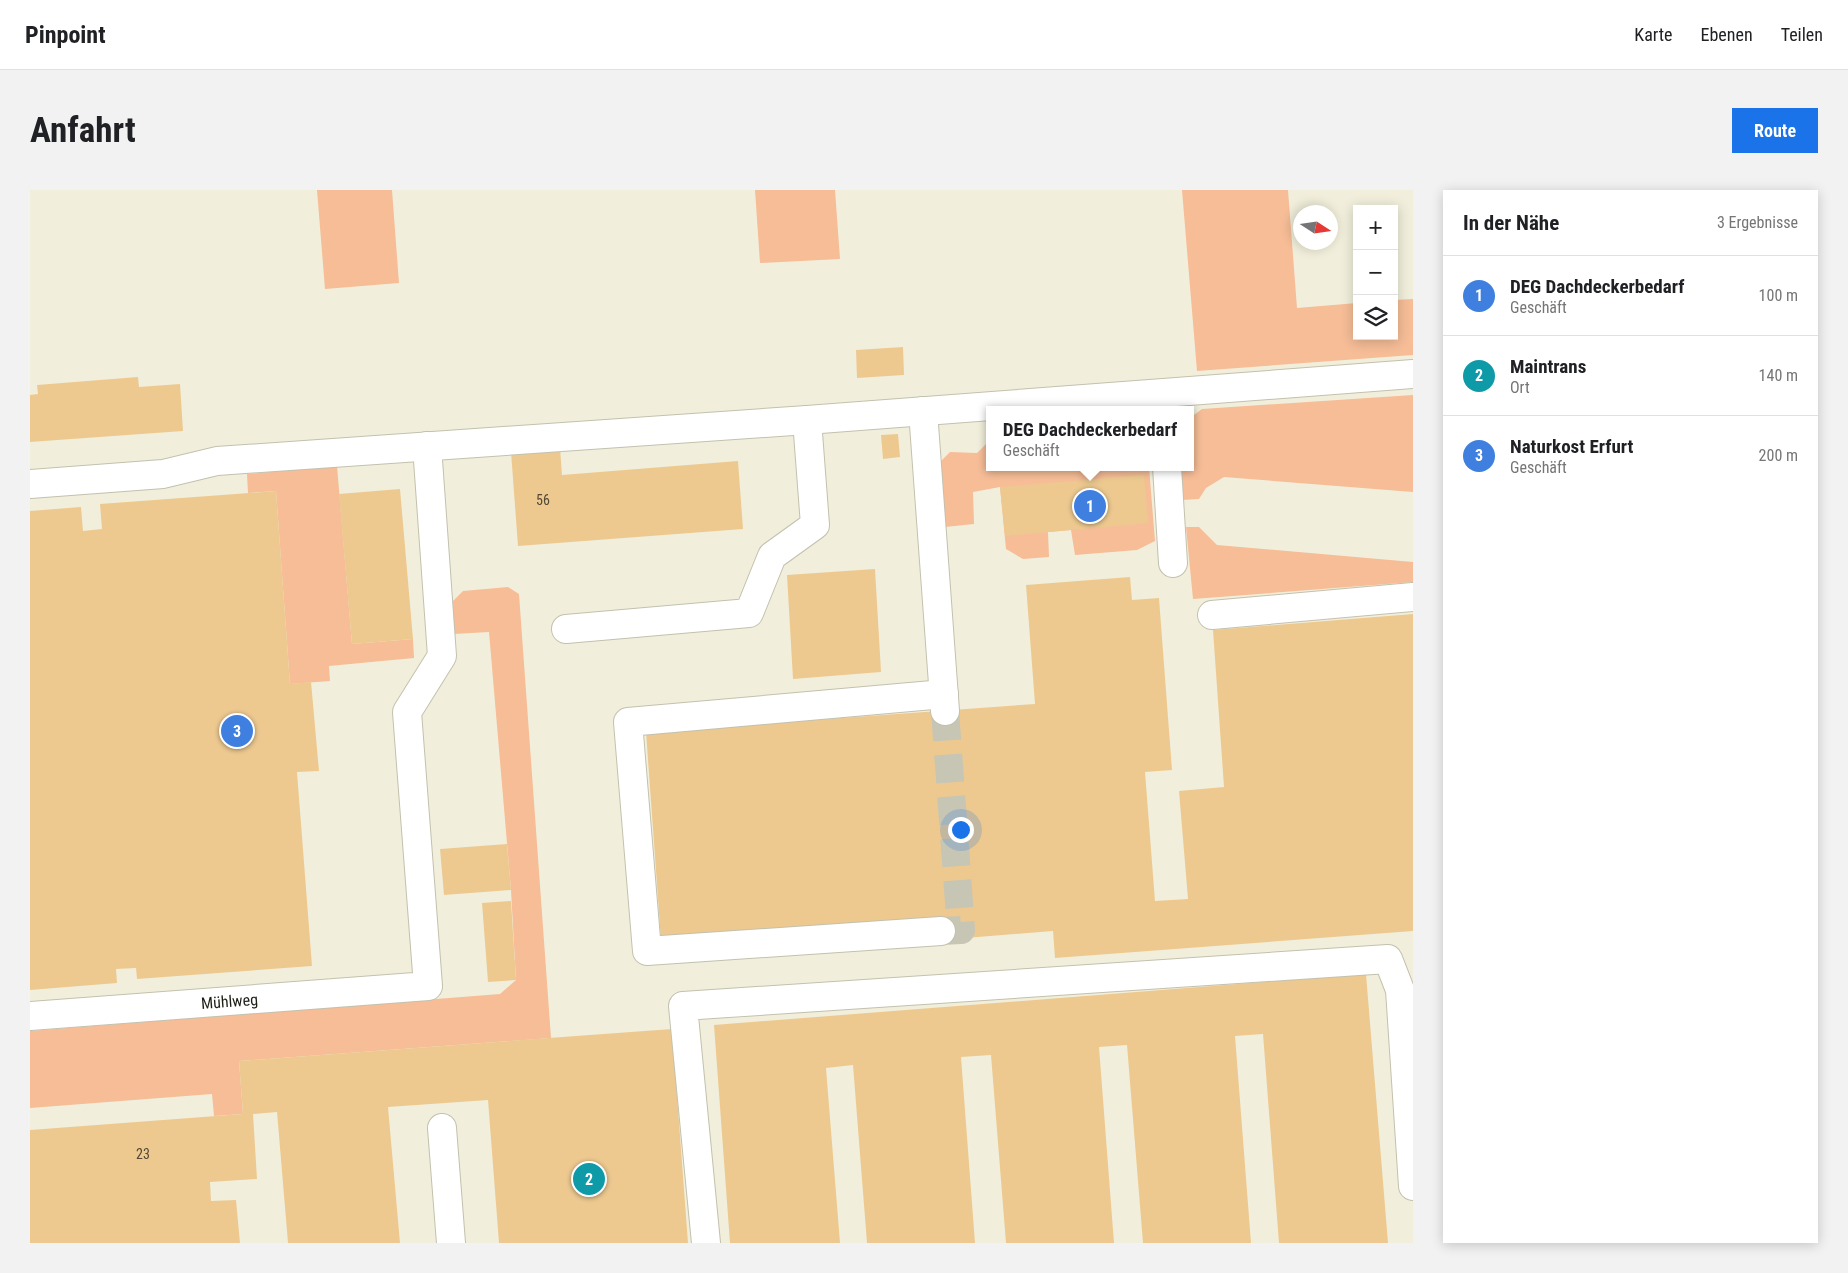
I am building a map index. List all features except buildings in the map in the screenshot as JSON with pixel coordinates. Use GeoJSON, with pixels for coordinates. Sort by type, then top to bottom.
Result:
{"type":"FeatureCollection","features":[{"type":"Feature","properties":{"kind":"lane"},"geometry":{"type":"LineString","coordinates":[[1042,406],[1162,401],[1413,374]]}},
{"type":"Feature","properties":{"kind":"lane"},"geometry":{"type":"LineString","coordinates":[[30,484],[163,474],[217,461],[923,411],[986,408]]}},
{"type":"Feature","properties":{"kind":"lane"},"geometry":{"type":"LineString","coordinates":[[923,411],[944,703],[628,722],[647,951],[941,932]]}},
{"type":"Feature","properties":{"kind":"lane"},"geometry":{"type":"LineString","coordinates":[[566,629],[749,613],[772,556],[815,525],[807,420]]}},
{"type":"Feature","properties":{"kind":"lane","name":"Mühlweg"},"geometry":{"type":"LineString","coordinates":[[30,1016],[428,986],[407,712],[442,656],[427,446]]}},
{"type":"Feature","properties":{"kind":"lane"},"geometry":{"type":"LineString","coordinates":[[1167,471],[1174,563]]}},
{"type":"Feature","properties":{"kind":"lane"},"geometry":{"type":"LineString","coordinates":[[1212,615],[1413,597]]}},
{"type":"Feature","properties":{"kind":"lane"},"geometry":{"type":"LineString","coordinates":[[706,1243],[683,1006],[1388,959],[1400,990],[1413,1186]]}},
{"type":"Feature","properties":{"kind":"lane"},"geometry":{"type":"LineString","coordinates":[[442,1128],[451,1243]]}},
{"type":"Feature","properties":{"kind":"shaded area"},"geometry":{"type":"Polygon","coordinates":[[[317,190],[392,190],[399,283],[325,289],[317,190]]]}},
{"type":"Feature","properties":{"kind":"shaded area"},"geometry":{"type":"Polygon","coordinates":[[[755,190],[835,190],[840,259],[760,263],[755,190]]]}},
{"type":"Feature","properties":{"kind":"shaded area"},"geometry":{"type":"Polygon","coordinates":[[[1182,190],[1288,190],[1297,308],[1353,303],[1353,340],[1398,340],[1398,300],[1413,299],[1413,355],[1197,371],[1182,190]]]}},
{"type":"Feature","properties":{"kind":"shaded area"},"geometry":{"type":"Polygon","coordinates":[[[1413,395],[1413,492],[1224,477],[1206,488],[1199,499],[1182,500],[1180,471],[1194,471],[1194,415],[1202,409],[1413,395]]]}},
{"type":"Feature","properties":{"kind":"shaded area"},"geometry":{"type":"Polygon","coordinates":[[[986,444],[986,471],[1149,471],[1155,541],[1137,550],[1075,555],[1071,530],[1048,532],[1049,557],[1023,559],[1006,549],[1000,487],[973,492],[974,524],[945,527],[940,462],[950,452],[977,453],[986,444]]]}},
{"type":"Feature","properties":{"kind":"shaded area"},"geometry":{"type":"Polygon","coordinates":[[[337,466],[352,644],[413,639],[414,658],[329,666],[330,681],[290,684],[276,491],[248,493],[247,474],[337,466]]]}},
{"type":"Feature","properties":{"kind":"shaded area"},"geometry":{"type":"Polygon","coordinates":[[[1186,527],[1199,527],[1217,545],[1413,562],[1413,582],[1193,599],[1186,527]]]}},
{"type":"Feature","properties":{"kind":"shaded area"},"geometry":{"type":"Polygon","coordinates":[[[508,587],[519,594],[551,1038],[239,1061],[243,1114],[214,1116],[212,1094],[30,1108],[30,1031],[500,994],[516,980],[511,890],[489,632],[454,634],[453,601],[463,591],[508,587]]]}},
{"type":"Feature","properties":{"kind":"tunnel"},"geometry":{"type":"LineString","coordinates":[[941,931],[961,930],[945,711]]}},
{"type":"Feature","properties":{"kind":"place","name":"DEG Dachdeckerbedarf"},"geometry":{"type":"Point","coordinates":[1090,506]}},
{"type":"Feature","properties":{"kind":"place","name":"Naturkost Erfurt"},"geometry":{"type":"Point","coordinates":[237,731]}},
{"type":"Feature","properties":{"kind":"place","name":"Maintrans"},"geometry":{"type":"Point","coordinates":[589,1179]}}]}
